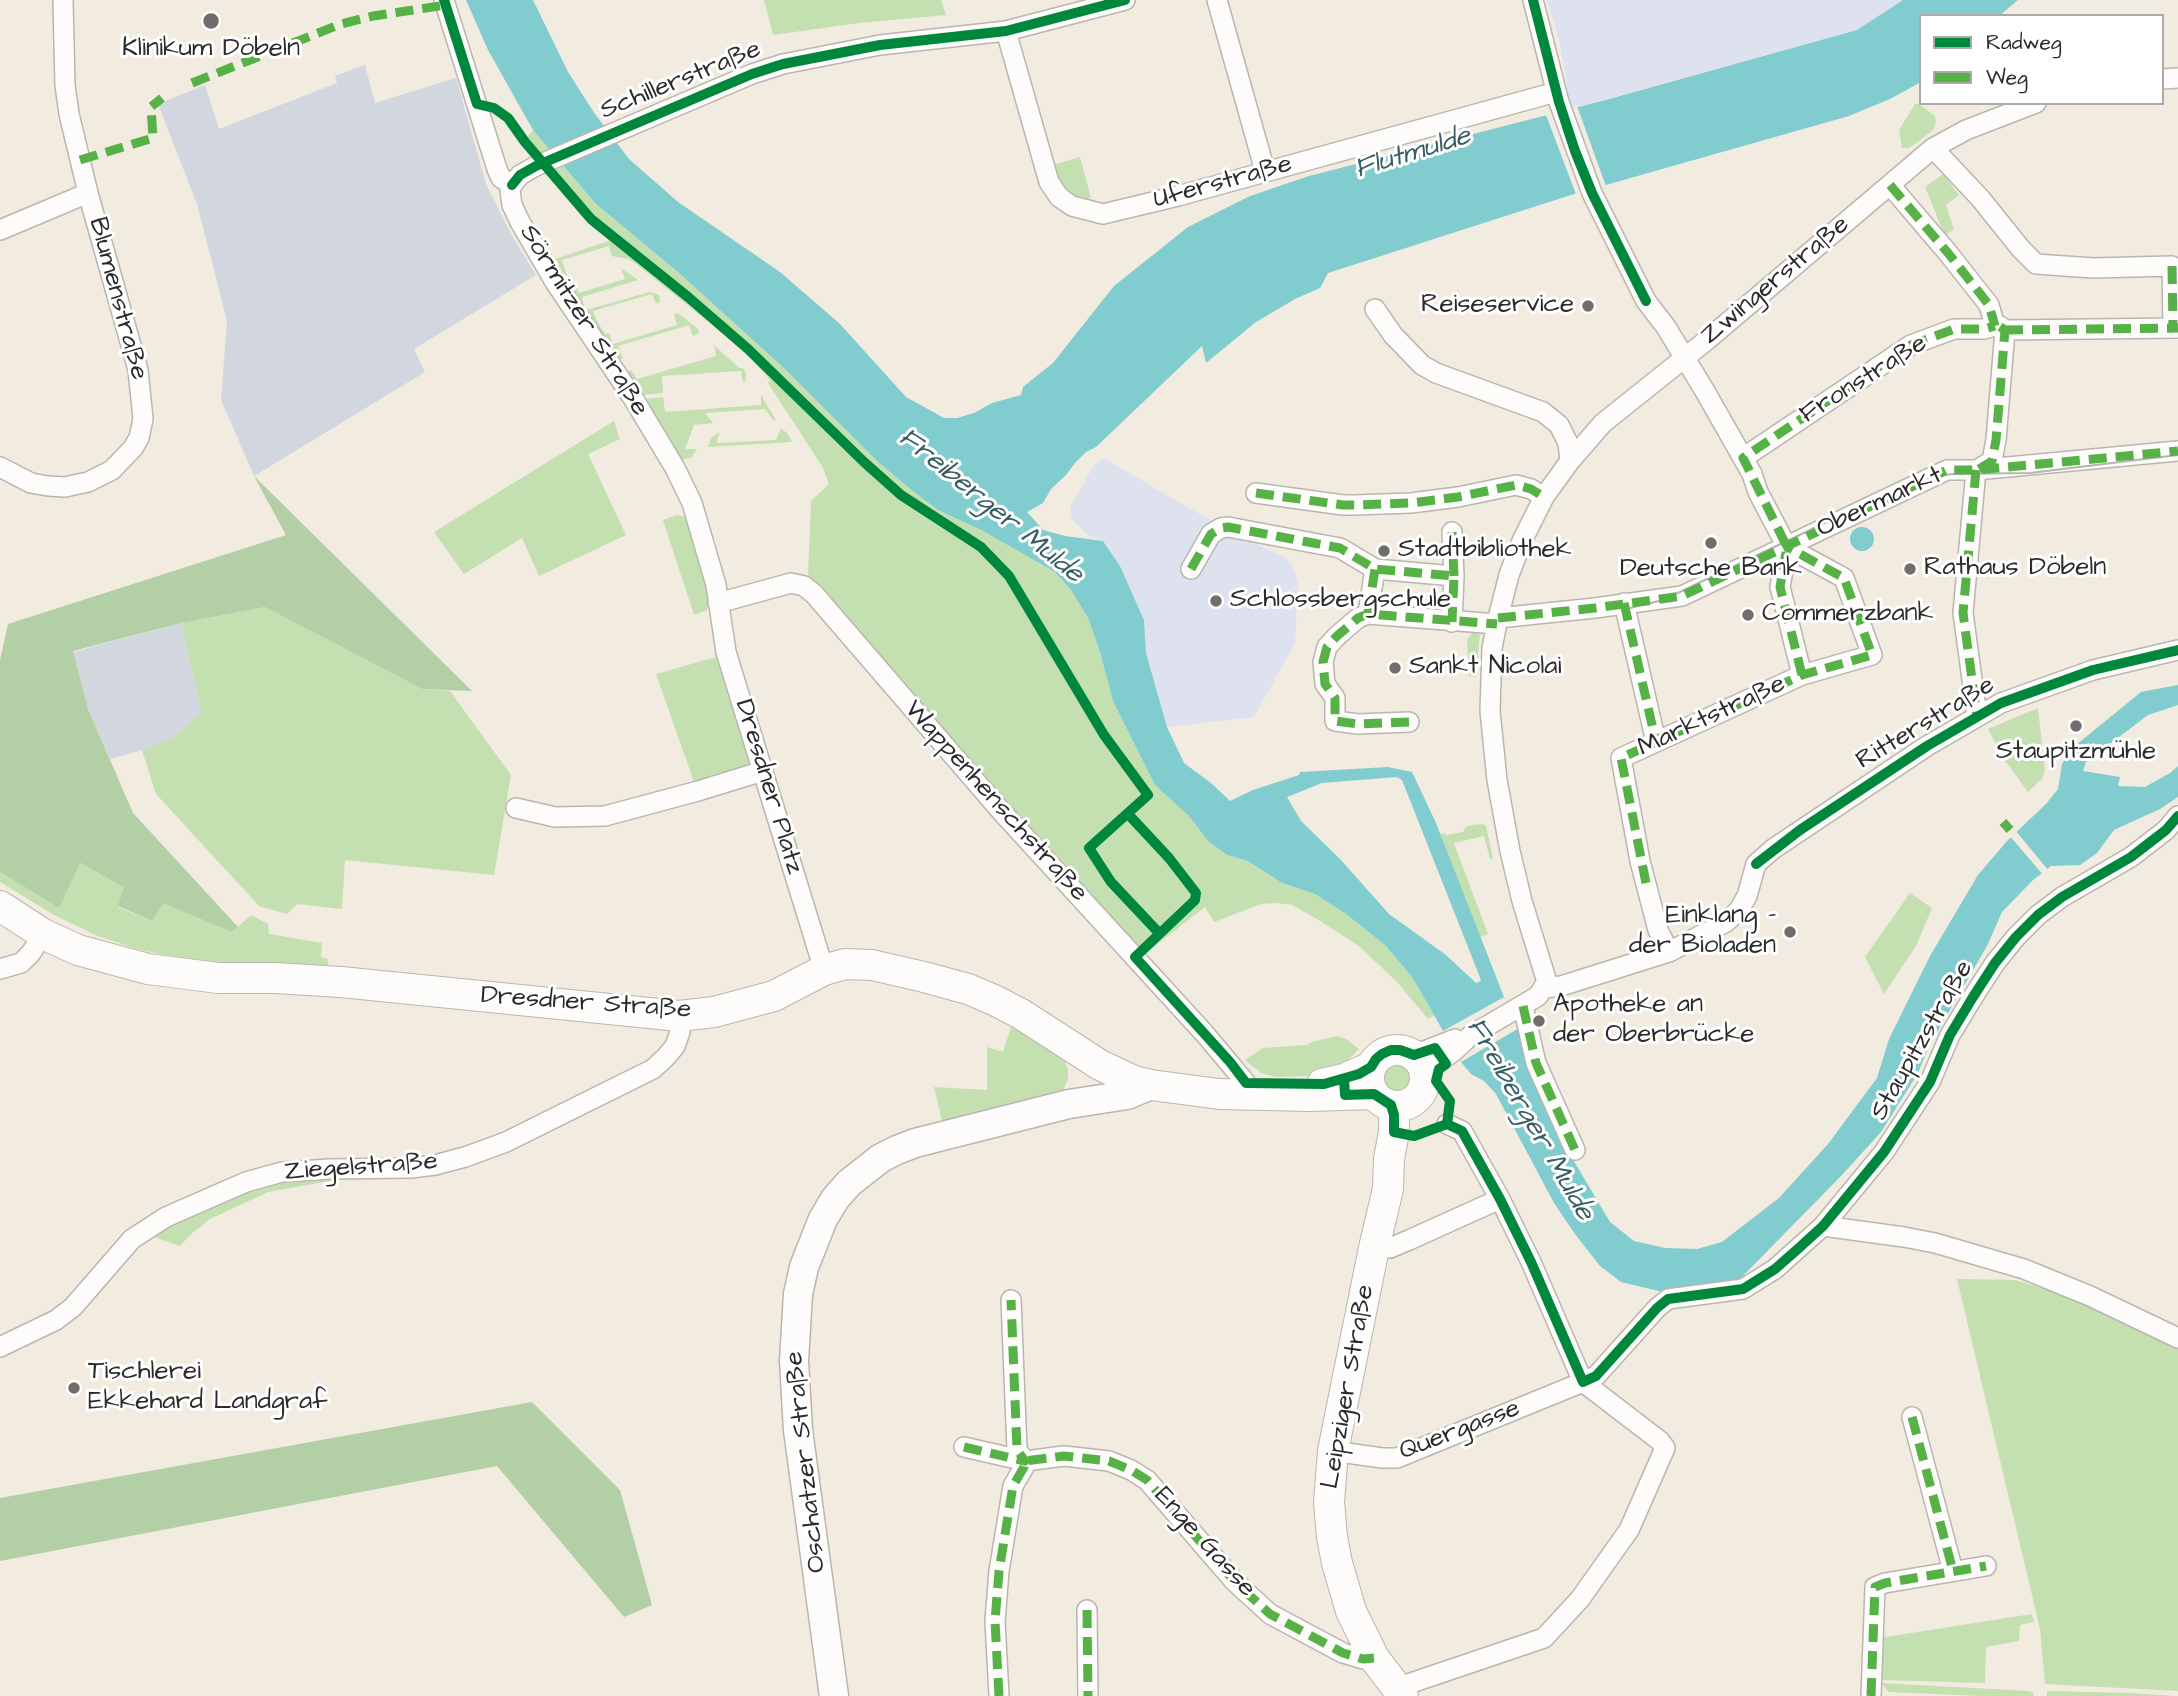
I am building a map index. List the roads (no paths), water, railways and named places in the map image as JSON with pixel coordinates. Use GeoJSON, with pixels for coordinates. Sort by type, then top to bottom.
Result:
{"type":"FeatureCollection","features":[{"type":"Feature","properties":{"kind":"main road","name":"Dresdner Straße"},"geometry":{"type":"LineString","coordinates":[[0,906],[43,934],[98,957],[148,969],[183,974],[341,982],[679,1016],[714,1012],[774,996],[824,970],[845,964],[872,965],[968,989],[1021,1014],[1100,1065],[1135,1081],[1151,1085],[1219,1094],[1265,1096],[1398,1082]]}},
{"type":"Feature","properties":{"kind":"main road"},"geometry":{"type":"LineString","coordinates":[[1069,1104],[1086,1093],[1100,1065]]}},
{"type":"Feature","properties":{"kind":"main road"},"geometry":{"type":"LineString","coordinates":[[1189,1090],[1220,1083],[1324,1084],[1344,1080],[1398,1082]]}},
{"type":"Feature","properties":{"kind":"main road","name":"Leipziger Straße"},"geometry":{"type":"LineString","coordinates":[[1398,1082],[1413,1110],[1402,1159],[1388,1189],[1374,1248],[1333,1451],[1329,1502],[1337,1563],[1351,1611],[1374,1658],[1401,1694]]}},
{"type":"Feature","properties":{"kind":"main road","name":"Oschatzer Straße"},"geometry":{"type":"LineString","coordinates":[[834,1696],[795,1392],[798,1294],[812,1243],[823,1219],[849,1183],[881,1158],[915,1143],[1069,1104],[1127,1096],[1151,1085]]}},
{"type":"Feature","properties":{"kind":"street","name":"Blumenstraße"},"geometry":{"type":"LineString","coordinates":[[0,467],[31,483],[48,486],[75,485],[112,470],[133,448],[141,431],[143,403],[138,370],[69,114],[65,85],[63,0]]}},
{"type":"Feature","properties":{"kind":"street","name":"Sörmitzer Straße"},"geometry":{"type":"LineString","coordinates":[[444,0],[497,169],[501,177],[513,185],[510,191],[512,205],[530,243],[633,398],[675,468],[692,503],[718,603]]}},
{"type":"Feature","properties":{"kind":"street","name":"Schillerstraße"},"geometry":{"type":"LineString","coordinates":[[513,185],[520,175],[536,166],[752,74],[783,64],[880,45],[1006,31],[1125,0]]}},
{"type":"Feature","properties":{"kind":"street"},"geometry":{"type":"LineString","coordinates":[[1217,0],[1265,171]]}},
{"type":"Feature","properties":{"kind":"street","name":"Obermarkt"},"geometry":{"type":"LineString","coordinates":[[1534,0],[1559,101],[1592,193],[1646,301],[1685,357],[1743,458],[1787,547],[1844,578]]}},
{"type":"Feature","properties":{"kind":"street","name":"Uferstraße"},"geometry":{"type":"LineString","coordinates":[[1006,31],[1049,182],[1059,197],[1072,206],[1103,214],[1265,171],[1559,101]]}},
{"type":"Feature","properties":{"kind":"street","name":"Zwingerstraße"},"geometry":{"type":"LineString","coordinates":[[1544,988],[1547,976],[1522,901],[1497,780],[1490,711],[1492,648],[1497,621],[1509,575],[1544,497],[1570,461],[1603,423],[1933,148],[1966,130],[2031,105]]}},
{"type":"Feature","properties":{"kind":"street","name":"Fronstraße"},"geometry":{"type":"LineString","coordinates":[[1743,458],[1911,345],[1954,329],[2175,328],[2172,266],[2093,268],[2036,264],[1933,148]]}},
{"type":"Feature","properties":{"kind":"street"},"geometry":{"type":"LineString","coordinates":[[1890,185],[1989,305],[2000,328],[1996,440],[1992,461],[1976,470],[1963,613],[1977,716]]}},
{"type":"Feature","properties":{"kind":"street"},"geometry":{"type":"LineString","coordinates":[[0,230],[88,192]]}},
{"type":"Feature","properties":{"kind":"street"},"geometry":{"type":"LineString","coordinates":[[1375,309],[1393,335],[1422,365],[1436,373],[1543,412],[1559,425],[1568,443],[1570,461]]}},
{"type":"Feature","properties":{"kind":"street","name":"Obermarkt"},"geometry":{"type":"LineString","coordinates":[[1368,614],[1452,622],[1497,621],[1682,596],[1947,470],[1976,470],[2178,451]]}},
{"type":"Feature","properties":{"kind":"street"},"geometry":{"type":"LineString","coordinates":[[1256,493],[1355,505],[1412,503],[1516,485],[1531,489],[1544,497]]}},
{"type":"Feature","properties":{"kind":"street"},"geometry":{"type":"LineString","coordinates":[[1191,569],[1214,530],[1228,527],[1340,548],[1375,569],[1454,576]]}},
{"type":"Feature","properties":{"kind":"street"},"geometry":{"type":"LineString","coordinates":[[1452,532],[1452,622]]}},
{"type":"Feature","properties":{"kind":"street","name":"Obermarkt"},"geometry":{"type":"LineString","coordinates":[[1780,587],[1787,547]]}},
{"type":"Feature","properties":{"kind":"street"},"geometry":{"type":"LineString","coordinates":[[1375,569],[1368,614],[1358,618],[1327,647],[1323,662],[1325,684],[1335,698],[1335,721],[1358,724],[1409,722]]}},
{"type":"Feature","properties":{"kind":"street","name":"Marktstraße"},"geometry":{"type":"LineString","coordinates":[[1669,951],[1658,930],[1646,883],[1621,758],[1802,675],[1872,655],[1844,578]]}},
{"type":"Feature","properties":{"kind":"street","name":"Wappenhenschstraße"},"geometry":{"type":"LineString","coordinates":[[718,603],[791,583],[804,586],[814,594],[1001,811],[1204,1033],[1246,1083]]}},
{"type":"Feature","properties":{"kind":"street","name":"Marktstraße"},"geometry":{"type":"LineString","coordinates":[[1780,587],[1802,675]]}},
{"type":"Feature","properties":{"kind":"street","name":"Dresdner Platz"},"geometry":{"type":"LineString","coordinates":[[718,603],[726,652],[824,970]]}},
{"type":"Feature","properties":{"kind":"street"},"geometry":{"type":"LineString","coordinates":[[1624,603],[1656,742]]}},
{"type":"Feature","properties":{"kind":"street","name":"Ritterstraße"},"geometry":{"type":"LineString","coordinates":[[1544,988],[1561,986],[1669,951],[1726,922],[1739,910],[1747,896],[1756,863],[1773,849],[1927,746],[2001,703],[2093,670],[2178,650]]}},
{"type":"Feature","properties":{"kind":"street"},"geometry":{"type":"LineString","coordinates":[[516,808],[555,817],[605,816],[698,792],[762,771]]}},
{"type":"Feature","properties":{"kind":"street","name":"Staupitzstraße"},"geometry":{"type":"LineString","coordinates":[[1583,1382],[1596,1376],[1657,1308],[1668,1300],[1742,1289],[1775,1269],[1823,1226],[1884,1152],[1930,1082],[1950,1035],[1973,997],[2016,937],[2038,915],[2062,897],[2131,857],[2166,830],[2178,816]]}},
{"type":"Feature","properties":{"kind":"street"},"geometry":{"type":"LineString","coordinates":[[0,969],[21,963],[43,934]]}},
{"type":"Feature","properties":{"kind":"street"},"geometry":{"type":"LineString","coordinates":[[1398,1082],[1436,1048],[1451,1046],[1470,1036],[1518,1009],[1538,996],[1544,988]]}},
{"type":"Feature","properties":{"kind":"street"},"geometry":{"type":"LineString","coordinates":[[1518,1009],[1536,1063],[1575,1150]]}},
{"type":"Feature","properties":{"kind":"street","name":"Ziegelstraße"},"geometry":{"type":"LineString","coordinates":[[0,1347],[56,1320],[73,1307],[132,1239],[166,1217],[246,1182],[282,1172],[435,1165],[506,1142],[653,1069],[674,1046],[680,1032],[679,1016]]}},
{"type":"Feature","properties":{"kind":"street"},"geometry":{"type":"LineString","coordinates":[[1401,1694],[1411,1683],[1544,1638],[1580,1599],[1629,1530],[1665,1448],[1660,1441],[1583,1382],[1531,1262],[1500,1199],[1462,1131],[1447,1124]]}},
{"type":"Feature","properties":{"kind":"street"},"geometry":{"type":"LineString","coordinates":[[1374,1248],[1390,1248],[1500,1199]]}},
{"type":"Feature","properties":{"kind":"street"},"geometry":{"type":"LineString","coordinates":[[1823,1226],[1924,1241],[2024,1269],[2090,1296],[2178,1338]]}},
{"type":"Feature","properties":{"kind":"street"},"geometry":{"type":"LineString","coordinates":[[999,1696],[995,1621],[999,1571],[1013,1486],[1025,1461],[1017,1450],[1011,1300]]}},
{"type":"Feature","properties":{"kind":"street","name":"Quergasse"},"geometry":{"type":"LineString","coordinates":[[1333,1451],[1397,1458],[1583,1382]]}},
{"type":"Feature","properties":{"kind":"street"},"geometry":{"type":"LineString","coordinates":[[1912,1417],[1953,1571]]}},
{"type":"Feature","properties":{"kind":"street","name":"Enge Gasse"},"geometry":{"type":"LineString","coordinates":[[964,1447],[1025,1461],[1063,1456],[1085,1457],[1109,1461],[1131,1470],[1147,1480],[1235,1582],[1270,1614],[1343,1653],[1363,1659],[1374,1658]]}},
{"type":"Feature","properties":{"kind":"street"},"geometry":{"type":"LineString","coordinates":[[1871,1696],[1875,1587],[1986,1566]]}},
{"type":"Feature","properties":{"kind":"street"},"geometry":{"type":"LineString","coordinates":[[1087,1610],[1088,1696]]}},
{"type":"Feature","properties":{"kind":"water"},"geometry":{"type":"Polygon","coordinates":[[[466,0],[533,0],[568,72],[629,159],[678,202],[780,272],[840,324],[906,397],[944,418],[957,418],[974,413],[992,403],[1021,395],[1023,387],[1053,363],[1114,286],[1188,227],[1250,196],[1309,176],[1602,101],[1857,30],[1903,0],[2018,0],[2001,14],[1919,14],[1919,83],[1849,116],[1574,194],[1328,273],[1320,288],[1256,322],[1206,363],[1202,346],[1096,447],[1086,452],[1051,489],[1043,503],[1027,512],[1043,530],[1103,541],[1120,566],[1144,620],[1146,653],[1167,727],[1184,763],[1230,801],[1253,790],[1299,775],[1300,772],[1388,767],[1412,772],[1436,823],[1504,997],[1521,1027],[1529,1065],[1575,1163],[1610,1222],[1634,1241],[1665,1248],[1697,1249],[1722,1242],[1779,1198],[1828,1144],[1877,1078],[1889,1039],[1930,956],[1978,875],[2058,789],[2062,764],[2070,750],[2141,692],[2178,685],[2178,705],[2148,715],[2086,762],[2083,771],[2120,777],[2118,786],[2145,787],[2178,766],[2178,797],[2160,809],[2114,830],[2097,853],[2080,865],[2051,866],[2033,880],[2002,912],[1987,946],[1929,1046],[1918,1073],[1881,1132],[1738,1281],[1663,1292],[1621,1282],[1600,1266],[1575,1234],[1554,1203],[1496,1094],[1484,1081],[1471,1074],[1461,1062],[1412,977],[1385,945],[1315,894],[1282,883],[1248,861],[1227,855],[1208,841],[1188,815],[1155,785],[1113,701],[1088,618],[1071,590],[1055,572],[981,530],[938,510],[877,461],[785,369],[679,273],[595,203],[533,130],[488,50],[466,0]],[[1397,777],[1322,783],[1287,797],[1301,821],[1341,860],[1389,914],[1446,955],[1476,983],[1481,980],[1402,780],[1397,777]]]}},
{"type":"Feature","properties":{"kind":"water"},"geometry":{"type":"Polygon","coordinates":[[[1862,527],[1871,530],[1874,539],[1871,548],[1862,551],[1853,548],[1850,539],[1853,530],[1862,527]]]}},
{"type":"Feature","properties":{"kind":"tram line"},"geometry":{"type":"LineString","coordinates":[[1630,608],[1663,600],[1896,489],[1939,476],[2030,473],[2178,455]]}},
{"type":"Feature","properties":{"kind":"place","name":"Klinikum Döbeln"},"geometry":{"type":"Point","coordinates":[211,21]}},
{"type":"Feature","properties":{"kind":"place","name":"Reiseservice"},"geometry":{"type":"Point","coordinates":[1588,306]}},
{"type":"Feature","properties":{"kind":"place","name":"Deutsche Bank"},"geometry":{"type":"Point","coordinates":[1711,543]}},
{"type":"Feature","properties":{"kind":"place","name":"Stadtbibliothek"},"geometry":{"type":"Point","coordinates":[1384,551]}},
{"type":"Feature","properties":{"kind":"place","name":"Rathaus Döbeln"},"geometry":{"type":"Point","coordinates":[1910,569]}},
{"type":"Feature","properties":{"kind":"place","name":"Schlossbergschule"},"geometry":{"type":"Point","coordinates":[1216,601]}},
{"type":"Feature","properties":{"kind":"place","name":"Commerzbank"},"geometry":{"type":"Point","coordinates":[1748,615]}},
{"type":"Feature","properties":{"kind":"place","name":"Sankt Nicolai"},"geometry":{"type":"Point","coordinates":[1395,668]}},
{"type":"Feature","properties":{"kind":"place","name":"Staupitzmühle"},"geometry":{"type":"Point","coordinates":[2076,726]}},
{"type":"Feature","properties":{"kind":"place","name":"Einklang - der Bioladen"},"geometry":{"type":"Point","coordinates":[1790,932]}},
{"type":"Feature","properties":{"kind":"place","name":"Apotheke an der Oberbrücke"},"geometry":{"type":"Point","coordinates":[1539,1021]}},
{"type":"Feature","properties":{"kind":"place","name":"Tischlerei Ekkehard Landgraf"},"geometry":{"type":"Point","coordinates":[74,1388]}},
{"type":"Feature","properties":{"kind":"water label","name":"Flutmulde"},"geometry":{"type":"Point","coordinates":[1413,154]}},
{"type":"Feature","properties":{"kind":"water label","name":"Freiberger Mulde"},"geometry":{"type":"Point","coordinates":[990,507]}},
{"type":"Feature","properties":{"kind":"water label","name":"Freiberger Mulde"},"geometry":{"type":"Point","coordinates":[1529,1120]}}]}
